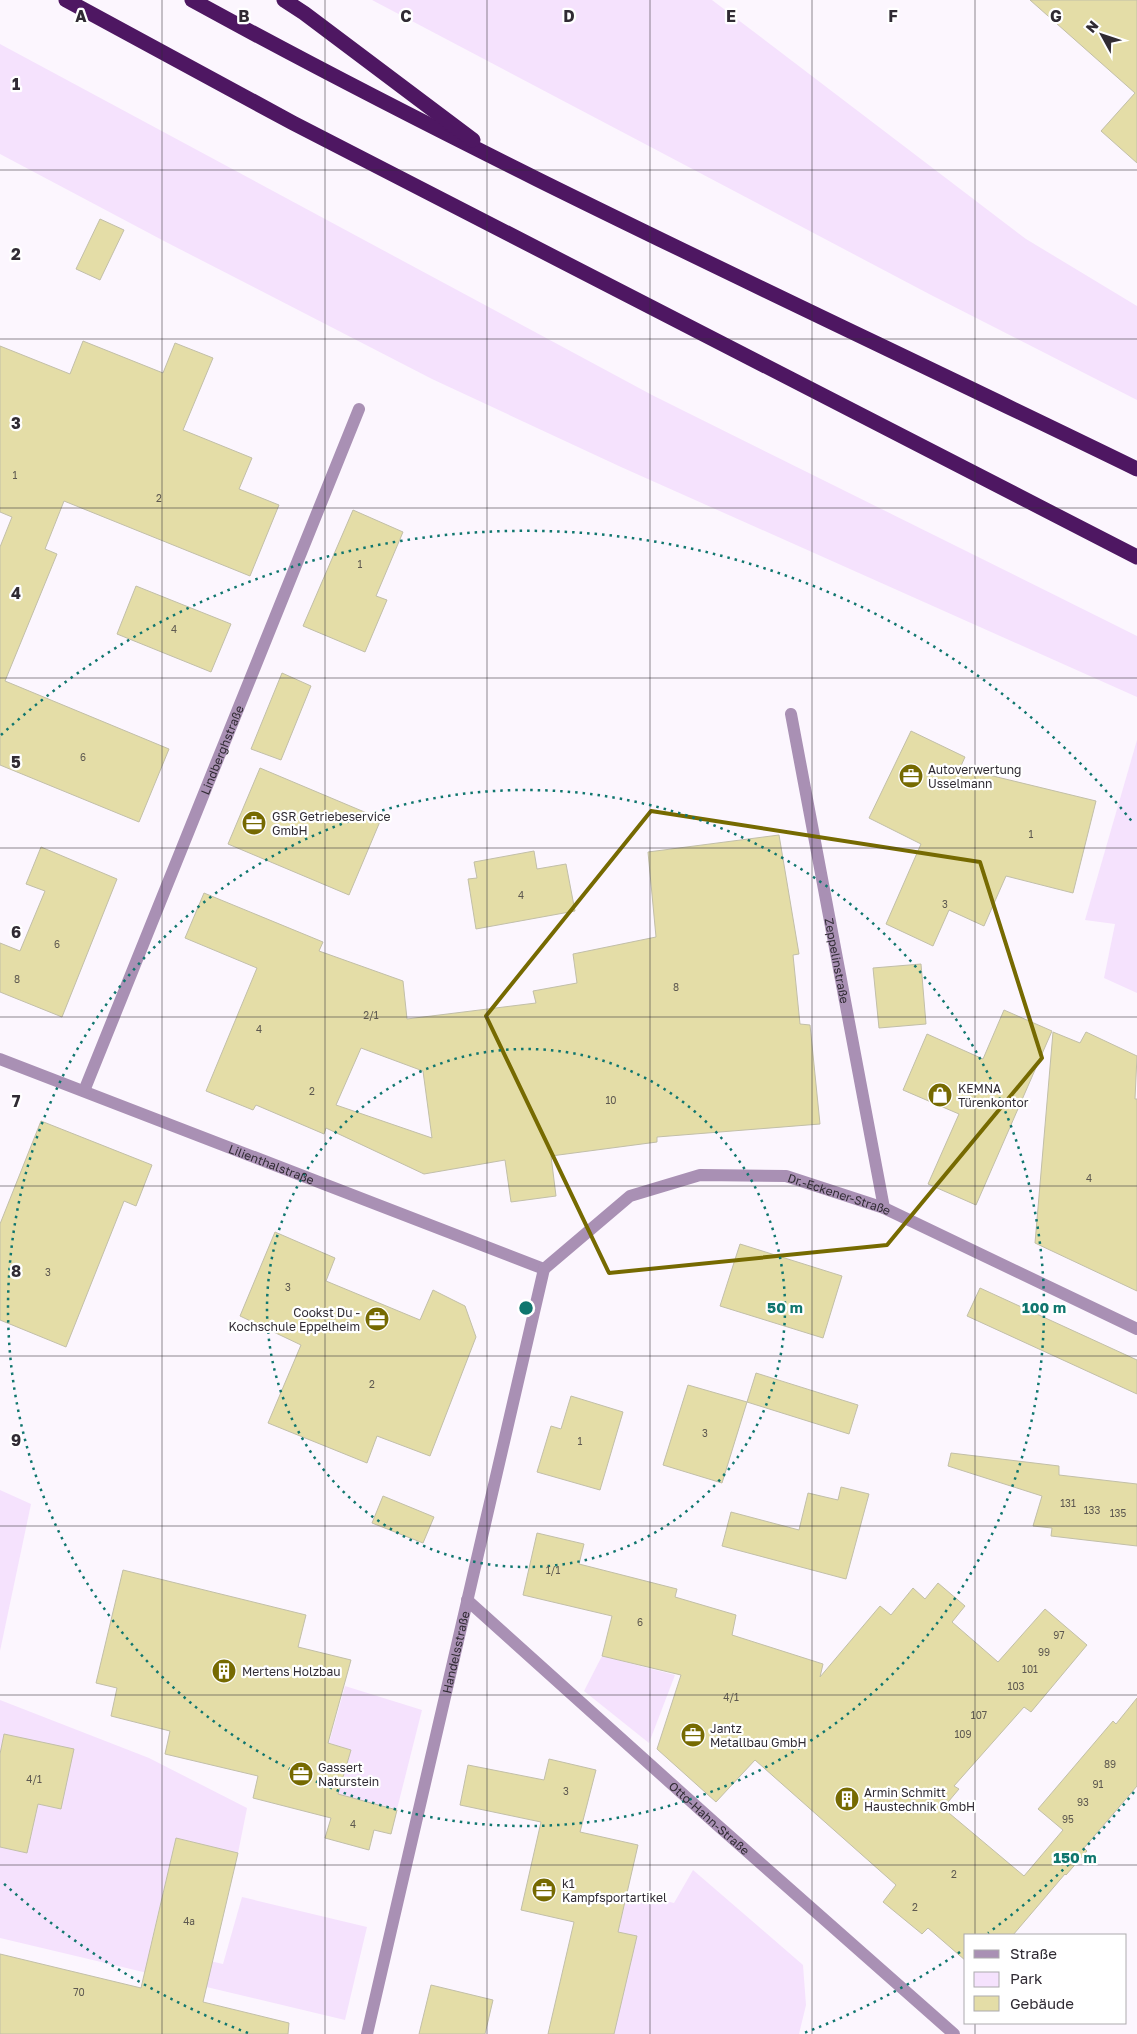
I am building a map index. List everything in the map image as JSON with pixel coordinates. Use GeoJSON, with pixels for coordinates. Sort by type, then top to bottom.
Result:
{"type":"FeatureCollection","features":[{"type":"Feature","properties":{"kind":"highway"},"geometry":{"type":"LineString","coordinates":[[66,0],[293,123],[1137,557]]}},
{"type":"Feature","properties":{"kind":"highway"},"geometry":{"type":"LineString","coordinates":[[192,0],[317,69],[504,163],[1137,469]]}},
{"type":"Feature","properties":{"kind":"highway"},"geometry":{"type":"LineString","coordinates":[[284,0],[504,163]]}},
{"type":"Feature","properties":{"kind":"street","name":"Lindberghstraße"},"geometry":{"type":"LineString","coordinates":[[84,1092],[359,409]]}},
{"type":"Feature","properties":{"kind":"street","name":"Zeppelinstraße"},"geometry":{"type":"LineString","coordinates":[[791,714],[884,1208]]}},
{"type":"Feature","properties":{"kind":"street","name":"Lilienthalstraße"},"geometry":{"type":"LineString","coordinates":[[0,1059],[544,1269]]}},
{"type":"Feature","properties":{"kind":"street","name":"Dr.-Eckener-Straße"},"geometry":{"type":"LineString","coordinates":[[544,1269],[630,1196],[700,1175],[786,1176],[884,1208],[1137,1329]]}},
{"type":"Feature","properties":{"kind":"street","name":"Handelsstraße"},"geometry":{"type":"LineString","coordinates":[[368,2034],[544,1269]]}},
{"type":"Feature","properties":{"kind":"street","name":"Otto-Hahn-Straße"},"geometry":{"type":"LineString","coordinates":[[467,1600],[954,2034]]}},
{"type":"Feature","properties":{"kind":"highlighted area"},"geometry":{"type":"Polygon","coordinates":[[[651,811],[980,862],[1042,1058],[887,1245],[609,1273],[486,1016],[651,811]]]}},
{"type":"Feature","properties":{"kind":"green space"},"geometry":{"type":"Polygon","coordinates":[[[372,0],[712,0],[1026,239],[1137,306],[1137,400],[931,295],[372,0]]]}},
{"type":"Feature","properties":{"kind":"green space"},"geometry":{"type":"Polygon","coordinates":[[[0,44],[652,395],[1137,636],[1137,697],[621,467],[432,379],[0,154],[0,44]]]}},
{"type":"Feature","properties":{"kind":"green space"},"geometry":{"type":"Polygon","coordinates":[[[1137,740],[1137,993],[1104,978],[1115,924],[1085,920],[1137,740]]]}},
{"type":"Feature","properties":{"kind":"green space"},"geometry":{"type":"Polygon","coordinates":[[[0,1490],[31,1504],[0,1651],[0,1490]]]}},
{"type":"Feature","properties":{"kind":"green space"},"geometry":{"type":"Polygon","coordinates":[[[602,1656],[675,1675],[649,1743],[584,1691],[602,1656]]]}},
{"type":"Feature","properties":{"kind":"green space"},"geometry":{"type":"Polygon","coordinates":[[[345,1686],[422,1710],[397,1809],[338,1794],[351,1750],[329,1743],[345,1686]]]}},
{"type":"Feature","properties":{"kind":"green space"},"geometry":{"type":"Polygon","coordinates":[[[0,1700],[149,1758],[247,1808],[238,1853],[176,1838],[150,1947],[223,1964],[242,1897],[367,1927],[345,2020],[0,1938],[0,1847],[27,1852],[38,1804],[60,1809],[4,1734],[0,1754],[0,1700]]]}},
{"type":"Feature","properties":{"kind":"green space"},"geometry":{"type":"Polygon","coordinates":[[[693,1870],[803,1965],[806,2005],[799,2034],[614,2034],[618,1932],[628,1892],[674,1903],[693,1870]]]}},
{"type":"Feature","properties":{"kind":"building"},"geometry":{"type":"Polygon","coordinates":[[[1030,0],[1137,0],[1137,163],[1101,131],[1135,93],[1030,0]]]}},
{"type":"Feature","properties":{"kind":"building"},"geometry":{"type":"Polygon","coordinates":[[[100,219],[124,230],[100,280],[76,269],[100,219]]]}},
{"type":"Feature","properties":{"kind":"building"},"geometry":{"type":"Polygon","coordinates":[[[83,341],[163,373],[175,343],[213,358],[183,430],[252,458],[239,489],[279,505],[250,576],[64,501],[45,549],[57,554],[5,681],[169,749],[139,822],[0,765],[0,547],[12,517],[0,512],[0,346],[70,374],[83,341]]]}},
{"type":"Feature","properties":{"kind":"building"},"geometry":{"type":"Polygon","coordinates":[[[353,510],[403,532],[376,596],[387,600],[365,652],[303,626],[353,510]]]}},
{"type":"Feature","properties":{"kind":"building"},"geometry":{"type":"Polygon","coordinates":[[[136,586],[231,624],[211,672],[117,634],[136,586]]]}},
{"type":"Feature","properties":{"kind":"building"},"geometry":{"type":"Polygon","coordinates":[[[282,673],[311,686],[281,760],[251,749],[282,673]]]}},
{"type":"Feature","properties":{"kind":"building"},"geometry":{"type":"Polygon","coordinates":[[[911,731],[965,757],[960,768],[1096,801],[1073,893],[1006,876],[984,926],[949,910],[933,946],[886,924],[921,844],[869,818],[911,731]]]}},
{"type":"Feature","properties":{"kind":"building"},"geometry":{"type":"Polygon","coordinates":[[[260,768],[381,819],[349,895],[228,844],[260,768]]]}},
{"type":"Feature","properties":{"kind":"building"},"geometry":{"type":"Polygon","coordinates":[[[779,835],[799,954],[793,955],[800,1024],[810,1025],[820,1124],[657,1137],[657,1142],[551,1156],[556,1196],[511,1202],[505,1160],[424,1174],[326,1128],[324,1134],[256,1105],[253,1110],[206,1091],[257,968],[185,938],[204,893],[323,942],[319,951],[403,981],[407,1019],[536,1003],[533,991],[577,983],[573,954],[656,937],[648,852],[779,835]],[[361,1048],[336,1105],[432,1138],[423,1071],[361,1048]]]}},
{"type":"Feature","properties":{"kind":"building"},"geometry":{"type":"Polygon","coordinates":[[[41,847],[117,879],[62,1017],[0,992],[0,943],[20,951],[45,891],[26,884],[41,847]]]}},
{"type":"Feature","properties":{"kind":"building"},"geometry":{"type":"Polygon","coordinates":[[[534,851],[537,869],[566,864],[575,911],[476,929],[468,879],[477,878],[474,862],[534,851]]]}},
{"type":"Feature","properties":{"kind":"building"},"geometry":{"type":"Polygon","coordinates":[[[921,964],[926,1024],[879,1028],[873,968],[921,964]]]}},
{"type":"Feature","properties":{"kind":"building"},"geometry":{"type":"Polygon","coordinates":[[[1004,1010],[1052,1031],[976,1205],[928,1184],[959,1114],[903,1090],[927,1034],[983,1059],[1004,1010]]]}},
{"type":"Feature","properties":{"kind":"building"},"geometry":{"type":"Polygon","coordinates":[[[1053,1032],[1080,1043],[1086,1032],[1137,1056],[1135,1099],[1137,1099],[1137,1291],[1035,1243],[1053,1032]]]}},
{"type":"Feature","properties":{"kind":"building"},"geometry":{"type":"Polygon","coordinates":[[[41,1121],[152,1165],[136,1206],[124,1201],[66,1347],[0,1320],[0,1224],[41,1121]]]}},
{"type":"Feature","properties":{"kind":"building"},"geometry":{"type":"Polygon","coordinates":[[[275,1232],[335,1258],[326,1281],[420,1320],[433,1290],[465,1306],[476,1337],[430,1456],[377,1436],[367,1463],[268,1423],[301,1345],[240,1316],[275,1232]]]}},
{"type":"Feature","properties":{"kind":"building"},"geometry":{"type":"Polygon","coordinates":[[[740,1244],[842,1276],[823,1338],[720,1306],[740,1244]]]}},
{"type":"Feature","properties":{"kind":"building"},"geometry":{"type":"Polygon","coordinates":[[[980,1288],[1137,1360],[1137,1394],[967,1316],[980,1288]]]}},
{"type":"Feature","properties":{"kind":"building"},"geometry":{"type":"Polygon","coordinates":[[[756,1373],[858,1405],[849,1434],[747,1402],[756,1373]]]}},
{"type":"Feature","properties":{"kind":"building"},"geometry":{"type":"Polygon","coordinates":[[[688,1385],[747,1402],[722,1483],[663,1465],[688,1385]]]}},
{"type":"Feature","properties":{"kind":"building"},"geometry":{"type":"Polygon","coordinates":[[[571,1396],[623,1412],[600,1490],[537,1472],[551,1426],[561,1429],[571,1396]]]}},
{"type":"Feature","properties":{"kind":"building"},"geometry":{"type":"Polygon","coordinates":[[[951,1453],[1059,1466],[1059,1475],[1137,1484],[1137,1546],[1051,1536],[1052,1528],[1033,1526],[1042,1496],[948,1466],[951,1453]]]}},
{"type":"Feature","properties":{"kind":"building"},"geometry":{"type":"Polygon","coordinates":[[[841,1487],[869,1494],[846,1579],[722,1546],[731,1512],[799,1530],[808,1493],[838,1500],[841,1487]]]}},
{"type":"Feature","properties":{"kind":"building"},"geometry":{"type":"Polygon","coordinates":[[[383,1496],[434,1517],[423,1543],[372,1523],[383,1496]]]}},
{"type":"Feature","properties":{"kind":"building"},"geometry":{"type":"Polygon","coordinates":[[[537,1533],[584,1544],[579,1564],[677,1589],[675,1597],[736,1615],[732,1635],[823,1664],[820,1677],[880,1606],[891,1615],[913,1588],[925,1599],[938,1583],[965,1606],[952,1622],[998,1662],[1045,1609],[1087,1645],[1031,1712],[1024,1707],[954,1786],[959,1789],[943,1808],[1024,1876],[1063,1830],[1038,1809],[1113,1721],[1116,1724],[1137,1698],[1137,1786],[1084,1848],[1087,1851],[1014,1934],[964,1934],[964,1959],[928,1928],[922,1934],[883,1902],[896,1885],[755,1760],[716,1802],[657,1749],[681,1675],[602,1656],[612,1616],[523,1595],[537,1533]]]}},
{"type":"Feature","properties":{"kind":"building","name":"Mertens Holzbau"},"geometry":{"type":"Polygon","coordinates":[[[123,1570],[306,1615],[298,1647],[351,1660],[328,1743],[351,1750],[338,1794],[397,1810],[391,1834],[374,1830],[369,1850],[325,1838],[331,1818],[253,1798],[258,1776],[165,1754],[170,1731],[111,1716],[117,1688],[96,1683],[123,1570]]]}},
{"type":"Feature","properties":{"kind":"building"},"geometry":{"type":"Polygon","coordinates":[[[4,1734],[74,1749],[61,1809],[38,1804],[27,1853],[0,1847],[0,1754],[4,1734]]]}},
{"type":"Feature","properties":{"kind":"building"},"geometry":{"type":"Polygon","coordinates":[[[549,1759],[596,1770],[580,1832],[638,1845],[618,1932],[637,1936],[614,2034],[548,2034],[574,1922],[521,1910],[541,1822],[460,1805],[468,1765],[544,1780],[549,1759]]]}},
{"type":"Feature","properties":{"kind":"building"},"geometry":{"type":"Polygon","coordinates":[[[176,1838],[238,1853],[203,2002],[289,2023],[288,2034],[0,2034],[0,1954],[141,1988],[176,1838]]]}},
{"type":"Feature","properties":{"kind":"building"},"geometry":{"type":"Polygon","coordinates":[[[431,1985],[493,2000],[485,2034],[419,2034],[431,1985]]]}},
{"type":"Feature","properties":{"kind":"place","name":"Autoverwertung Usselmann"},"geometry":{"type":"Point","coordinates":[911,776]}},
{"type":"Feature","properties":{"kind":"place","name":"GSR Getriebeservice GmbH"},"geometry":{"type":"Point","coordinates":[254,823]}},
{"type":"Feature","properties":{"kind":"place","name":"KEMNA Türenkontor"},"geometry":{"type":"Point","coordinates":[940,1095]}},
{"type":"Feature","properties":{"kind":"place","name":"Cookst Du - Kochschule Eppelheim"},"geometry":{"type":"Point","coordinates":[377,1319]}},
{"type":"Feature","properties":{"kind":"place","name":"Mertens Holzbau"},"geometry":{"type":"Point","coordinates":[224,1671]}},
{"type":"Feature","properties":{"kind":"place","name":"Jantz Metallbau GmbH"},"geometry":{"type":"Point","coordinates":[693,1735]}},
{"type":"Feature","properties":{"kind":"place","name":"Gassert Naturstein"},"geometry":{"type":"Point","coordinates":[301,1774]}},
{"type":"Feature","properties":{"kind":"place","name":"Armin Schmitt Haustechnik GmbH"},"geometry":{"type":"Point","coordinates":[847,1799]}},
{"type":"Feature","properties":{"kind":"place","name":"k1 Kampfsportartikel"},"geometry":{"type":"Point","coordinates":[544,1890]}}]}
